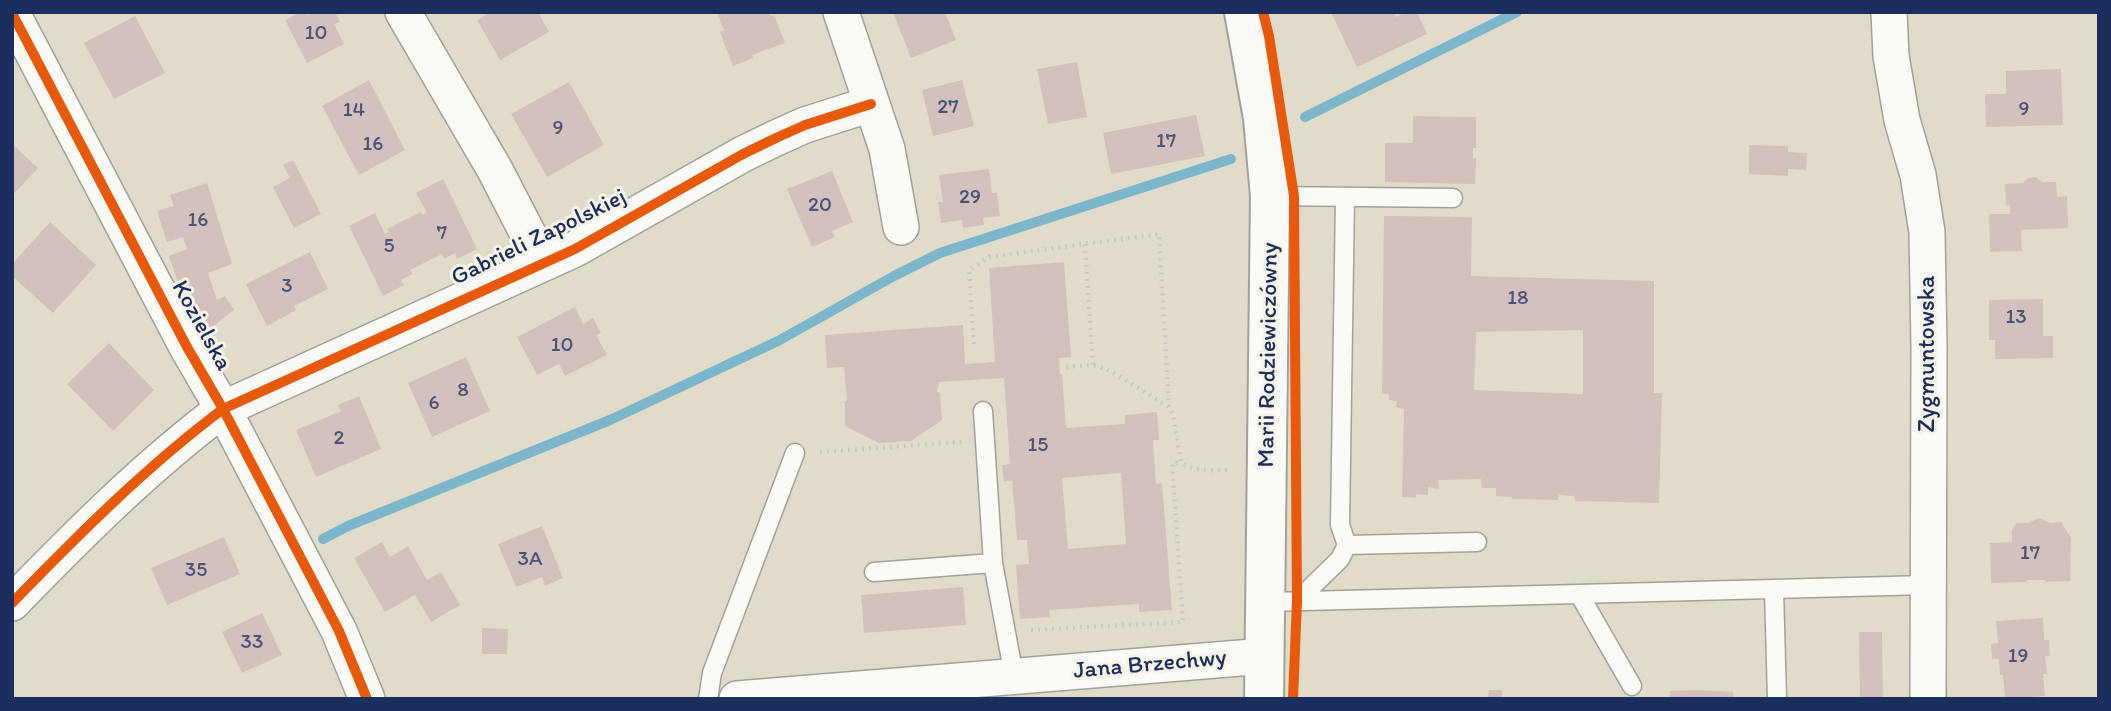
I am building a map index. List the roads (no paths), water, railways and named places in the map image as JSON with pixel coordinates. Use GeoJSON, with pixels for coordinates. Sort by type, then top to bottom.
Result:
{"type":"FeatureCollection","features":[{"type":"Feature","properties":{"kind":"street"},"geometry":{"type":"LineString","coordinates":[[403,12],[495,170],[543,263]]}},
{"type":"Feature","properties":{"kind":"street"},"geometry":{"type":"LineString","coordinates":[[841,12],[887,149],[901,227]]}},
{"type":"Feature","properties":{"kind":"street","name":"Marii Rodziewiczówny"},"geometry":{"type":"LineString","coordinates":[[1244,12],[1263,118],[1270,196],[1268,470],[1281,601],[1265,656],[1265,699]]}},
{"type":"Feature","properties":{"kind":"street","name":"Zygmuntowska"},"geometry":{"type":"LineString","coordinates":[[1889,12],[1891,56],[1902,120],[1918,175],[1927,232],[1928,699]]}},
{"type":"Feature","properties":{"kind":"street","name":"Kozielska"},"geometry":{"type":"LineString","coordinates":[[12,13],[339,631],[368,699]]}},
{"type":"Feature","properties":{"kind":"street","name":"Gabrieli Zapolskiej"},"geometry":{"type":"LineString","coordinates":[[12,603],[83,531],[177,444],[223,408],[575,249],[776,138],[805,125],[871,104]]}},
{"type":"Feature","properties":{"kind":"street","name":"Jana Brzechwy"},"geometry":{"type":"LineString","coordinates":[[737,699],[1028,683],[1265,656]]}},
{"type":"Feature","properties":{"kind":"lane"},"geometry":{"type":"LineString","coordinates":[[1270,196],[1453,198]]}},
{"type":"Feature","properties":{"kind":"lane"},"geometry":{"type":"LineString","coordinates":[[1281,601],[1340,559],[1347,545],[1340,525],[1345,197]]}},
{"type":"Feature","properties":{"kind":"lane"},"geometry":{"type":"LineString","coordinates":[[983,411],[993,563],[1005,632],[1028,683]]}},
{"type":"Feature","properties":{"kind":"lane"},"geometry":{"type":"LineString","coordinates":[[708,699],[712,673],[795,453]]}},
{"type":"Feature","properties":{"kind":"lane"},"geometry":{"type":"LineString","coordinates":[[1347,545],[1477,542]]}},
{"type":"Feature","properties":{"kind":"lane"},"geometry":{"type":"LineString","coordinates":[[874,572],[993,563]]}},
{"type":"Feature","properties":{"kind":"lane"},"geometry":{"type":"LineString","coordinates":[[1281,601],[1928,585]]}},
{"type":"Feature","properties":{"kind":"lane"},"geometry":{"type":"LineString","coordinates":[[1774,589],[1777,699]]}},
{"type":"Feature","properties":{"kind":"lane"},"geometry":{"type":"LineString","coordinates":[[1579,594],[1632,686]]}},
{"type":"Feature","properties":{"kind":"waterway"},"geometry":{"type":"LineString","coordinates":[[1305,117],[1517,12]]}},
{"type":"Feature","properties":{"kind":"waterway"},"geometry":{"type":"LineString","coordinates":[[323,539],[348,526],[610,420],[778,341],[940,253],[1231,159]]}}]}
